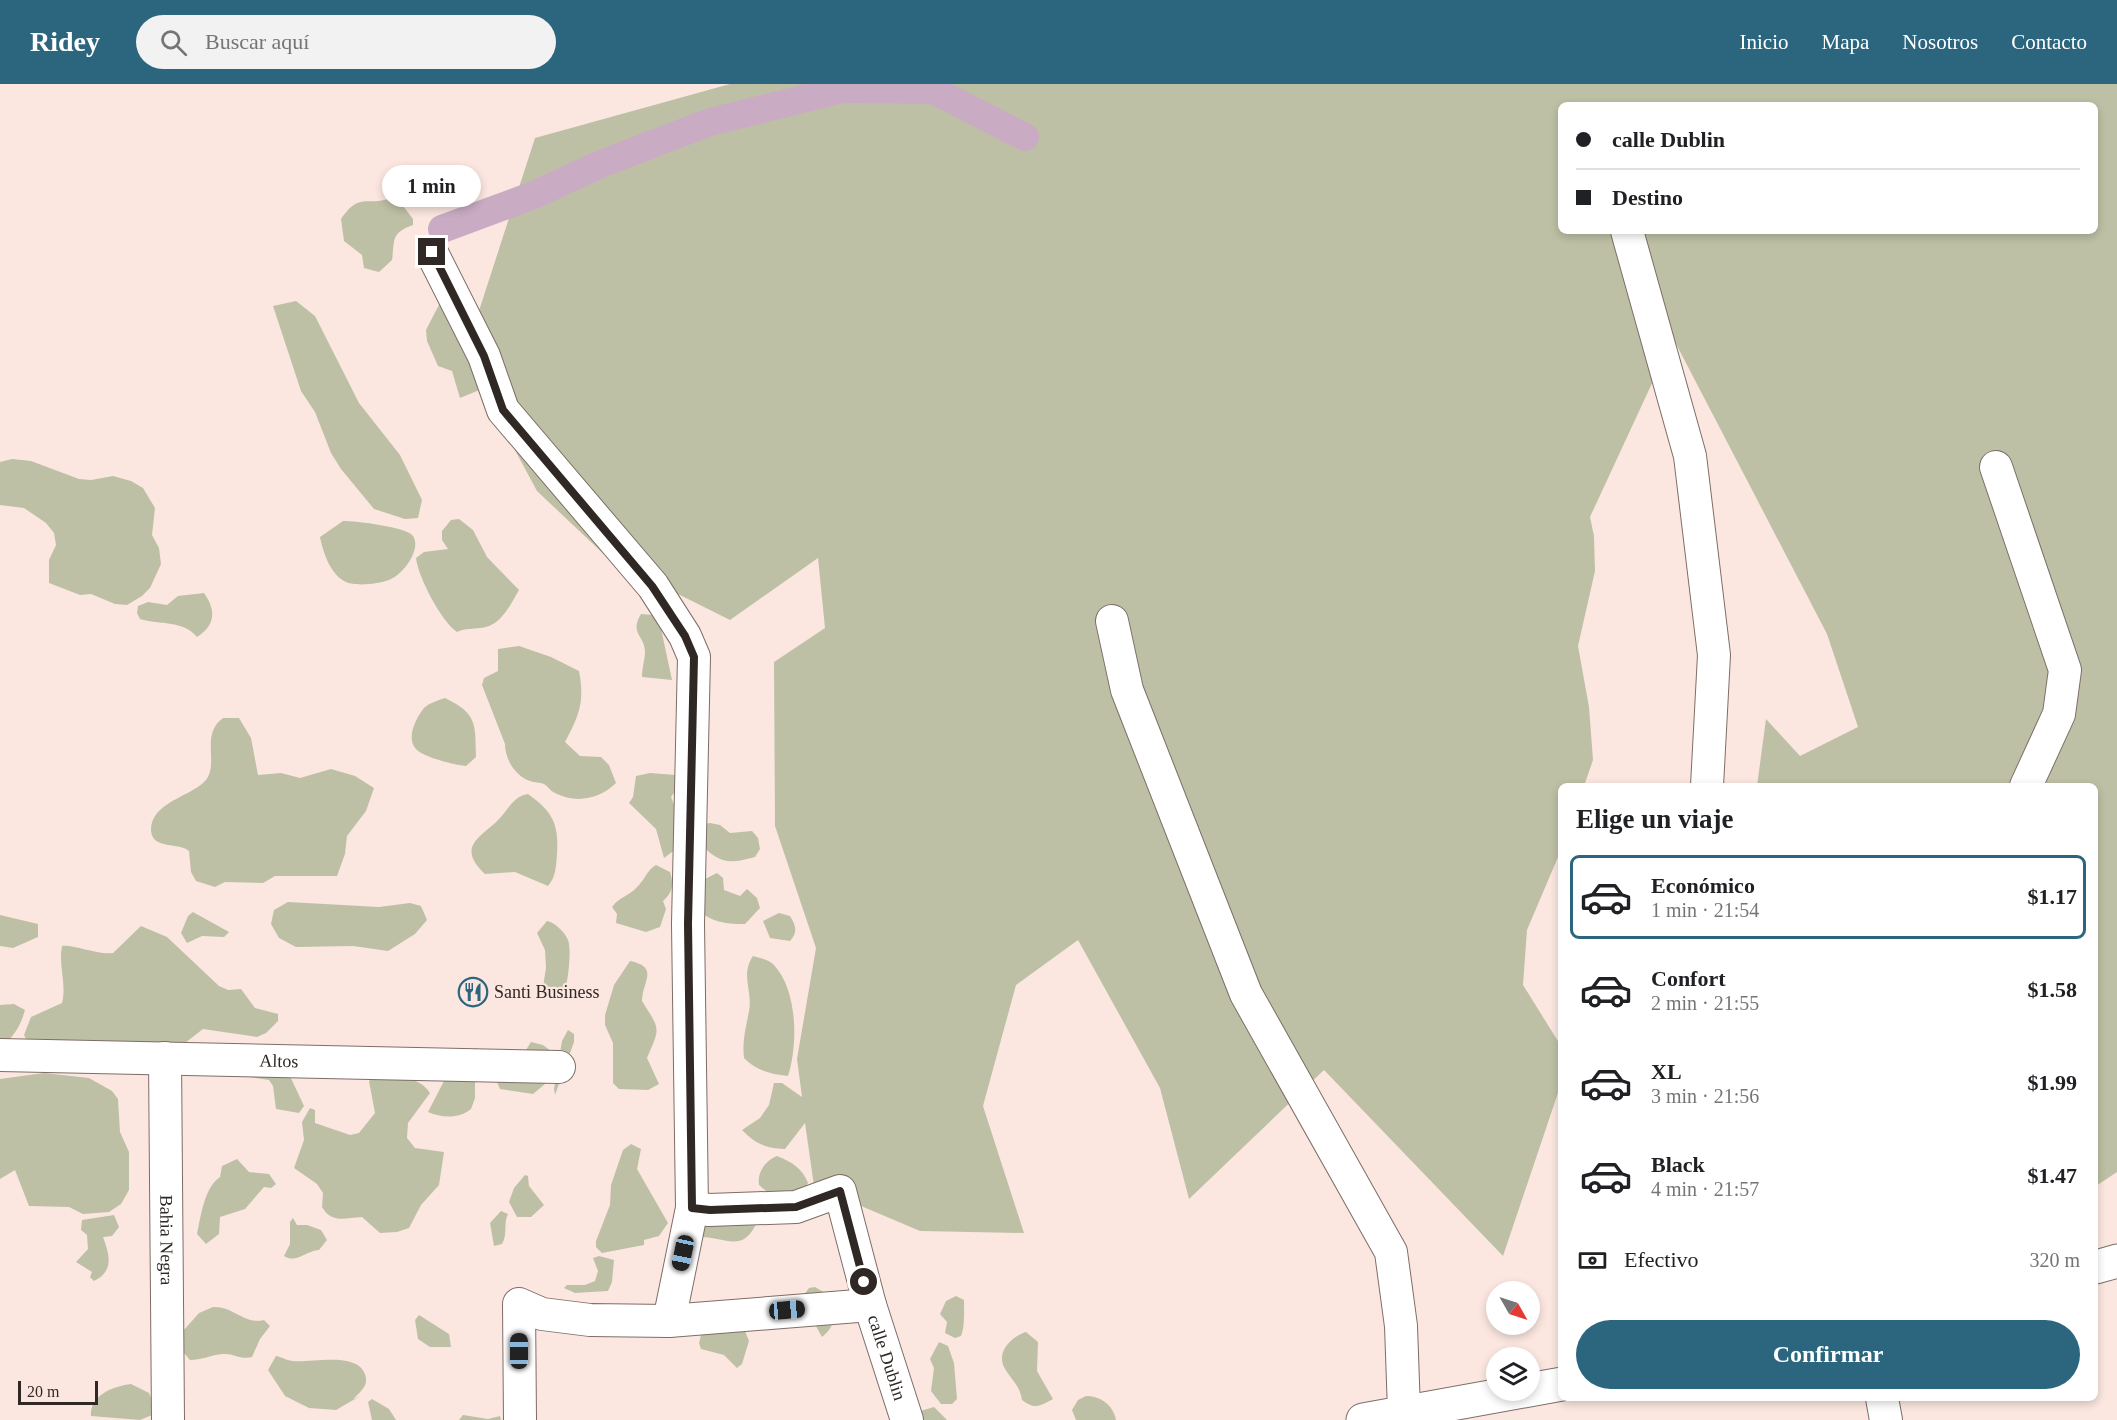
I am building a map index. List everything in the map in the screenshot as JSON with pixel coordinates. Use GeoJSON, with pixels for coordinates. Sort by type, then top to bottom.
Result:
{"type":"FeatureCollection","features":[{"type":"Feature","properties":{"kind":"main road"},"geometry":{"type":"LineString","coordinates":[[2098,1266],[2117,1261]]}},
{"type":"Feature","properties":{"kind":"main road"},"geometry":{"type":"LineString","coordinates":[[1363,1420],[1558,1385]]}},
{"type":"Feature","properties":{"kind":"street"},"geometry":{"type":"LineString","coordinates":[[1628,234],[1690,456],[1714,655],[1707,783]]}},
{"type":"Feature","properties":{"kind":"street"},"geometry":{"type":"LineString","coordinates":[[432,252],[484,356],[503,410],[652,586],[685,636],[694,657],[687,960],[692,1208],[669,1321]]}},
{"type":"Feature","properties":{"kind":"street"},"geometry":{"type":"LineString","coordinates":[[1996,467],[2065,670],[2059,714],[2027,783]]}},
{"type":"Feature","properties":{"kind":"street"},"geometry":{"type":"LineString","coordinates":[[1112,621],[1127,690],[1246,994],[1391,1252],[1401,1326],[1404,1411]]}},
{"type":"Feature","properties":{"kind":"street","name":"Altos"},"geometry":{"type":"LineString","coordinates":[[0,1055],[559,1067]]}},
{"type":"Feature","properties":{"kind":"street","name":"Bahia Negra"},"geometry":{"type":"LineString","coordinates":[[165,1058],[168,1420]]}},
{"type":"Feature","properties":{"kind":"street","name":"calle Dublin"},"geometry":{"type":"LineString","coordinates":[[692,1208],[710,1210],[796,1207],[840,1191],[870,1305],[907,1420]]}},
{"type":"Feature","properties":{"kind":"street"},"geometry":{"type":"LineString","coordinates":[[520,1420],[519,1304],[542,1314],[562,1317],[669,1321],[870,1305]]}},
{"type":"Feature","properties":{"kind":"street"},"geometry":{"type":"LineString","coordinates":[[1883,1401],[1886,1420]]}},
{"type":"Feature","properties":{"kind":"green space"},"geometry":{"type":"Polygon","coordinates":[[[730,84],[2117,84],[2117,1172],[2098,1185],[2098,783],[1757,783],[1766,719],[1800,756],[1858,727],[1827,634],[1673,338],[1590,517],[1594,536],[1595,571],[1578,646],[1589,707],[1593,760],[1585,783],[1558,783],[1558,857],[1527,930],[1523,985],[1558,1041],[1558,1093],[1503,1256],[1324,1070],[1189,1199],[1160,1088],[1078,940],[1016,985],[983,1106],[1024,1233],[920,1231],[814,1186],[805,1123],[785,1149],[761,1144],[742,1130],[760,1118],[769,1105],[774,1083],[782,1083],[802,1097],[797,1059],[816,948],[775,826],[774,662],[825,628],[818,558],[730,620],[610,560],[537,491],[482,389],[460,398],[452,371],[438,366],[427,341],[426,330],[443,297],[476,320],[535,138],[730,84]]]}},
{"type":"Feature","properties":{"kind":"green space"},"geometry":{"type":"Polygon","coordinates":[[[397,198],[413,219],[413,225],[400,231],[397,235],[392,260],[379,272],[364,268],[362,255],[344,241],[341,219],[353,205],[359,202],[397,198]]]}},
{"type":"Feature","properties":{"kind":"green space"},"geometry":{"type":"Polygon","coordinates":[[[296,301],[315,316],[359,403],[400,455],[422,500],[418,518],[405,519],[374,509],[341,469],[331,453],[315,412],[301,391],[273,306],[296,301]]]}},
{"type":"Feature","properties":{"kind":"green space"},"geometry":{"type":"Polygon","coordinates":[[[12,459],[31,461],[79,479],[91,480],[113,476],[131,481],[143,488],[155,508],[152,535],[159,548],[161,564],[150,588],[127,605],[115,604],[91,594],[80,595],[49,583],[49,560],[56,545],[54,533],[46,523],[24,508],[0,505],[0,462],[12,459]]]}},
{"type":"Feature","properties":{"kind":"green space"},"geometry":{"type":"Polygon","coordinates":[[[459,519],[473,530],[487,557],[519,590],[507,611],[494,624],[457,632],[444,618],[431,598],[416,558],[424,552],[448,549],[442,540],[442,531],[451,520],[459,519]]]}},
{"type":"Feature","properties":{"kind":"green space"},"geometry":{"type":"Polygon","coordinates":[[[343,521],[381,525],[409,533],[415,541],[410,561],[400,573],[389,580],[373,584],[344,581],[331,568],[320,537],[343,521]]]}},
{"type":"Feature","properties":{"kind":"green space"},"geometry":{"type":"Polygon","coordinates":[[[204,593],[211,605],[212,617],[208,627],[197,637],[178,625],[140,619],[137,613],[138,606],[148,602],[167,605],[178,596],[204,593]]]}},
{"type":"Feature","properties":{"kind":"green space"},"geometry":{"type":"Polygon","coordinates":[[[641,614],[654,615],[660,624],[672,680],[642,677],[645,652],[637,630],[641,614]]]}},
{"type":"Feature","properties":{"kind":"green space"},"geometry":{"type":"Polygon","coordinates":[[[519,646],[551,657],[579,671],[580,708],[565,742],[580,756],[601,757],[609,765],[616,783],[603,793],[579,799],[563,796],[553,792],[544,784],[525,779],[512,766],[482,685],[484,678],[498,671],[498,649],[519,646]]]}},
{"type":"Feature","properties":{"kind":"green space"},"geometry":{"type":"Polygon","coordinates":[[[445,698],[464,709],[473,721],[476,757],[466,766],[427,756],[417,750],[412,740],[415,723],[424,708],[445,698]]]}},
{"type":"Feature","properties":{"kind":"green space"},"geometry":{"type":"Polygon","coordinates":[[[223,718],[239,718],[251,738],[258,775],[281,773],[300,778],[331,769],[355,776],[374,788],[366,811],[347,836],[345,854],[337,876],[275,876],[263,883],[225,882],[215,887],[196,881],[191,872],[189,851],[161,843],[153,837],[152,821],[163,807],[197,787],[209,775],[212,733],[223,718]]]}},
{"type":"Feature","properties":{"kind":"green space"},"geometry":{"type":"Polygon","coordinates":[[[650,773],[676,775],[679,786],[671,797],[675,807],[676,849],[664,858],[656,829],[629,803],[633,797],[636,776],[650,773]]]}},
{"type":"Feature","properties":{"kind":"green space"},"geometry":{"type":"Polygon","coordinates":[[[528,794],[549,813],[557,834],[556,867],[553,879],[548,886],[515,872],[485,874],[472,856],[472,848],[480,836],[515,800],[528,794]]]}},
{"type":"Feature","properties":{"kind":"green space"},"geometry":{"type":"Polygon","coordinates":[[[710,823],[720,825],[730,833],[752,831],[758,838],[760,849],[755,857],[730,861],[712,854],[698,842],[699,825],[710,823]]]}},
{"type":"Feature","properties":{"kind":"green space"},"geometry":{"type":"Polygon","coordinates":[[[656,865],[670,872],[672,881],[671,891],[663,901],[666,909],[660,927],[646,932],[616,923],[617,914],[612,907],[635,889],[656,865]]]}},
{"type":"Feature","properties":{"kind":"green space"},"geometry":{"type":"Polygon","coordinates":[[[717,873],[723,878],[724,890],[740,896],[747,889],[757,898],[760,908],[745,924],[719,921],[707,917],[696,909],[697,883],[717,873]]]}},
{"type":"Feature","properties":{"kind":"green space"},"geometry":{"type":"Polygon","coordinates":[[[288,902],[379,907],[410,903],[421,906],[427,920],[415,934],[388,951],[353,946],[296,947],[279,938],[271,924],[274,910],[288,902]]]}},
{"type":"Feature","properties":{"kind":"green space"},"geometry":{"type":"Polygon","coordinates":[[[193,912],[229,932],[224,937],[202,936],[187,943],[181,933],[188,916],[193,912]]]}},
{"type":"Feature","properties":{"kind":"green space"},"geometry":{"type":"Polygon","coordinates":[[[779,913],[790,916],[794,923],[795,932],[790,941],[770,938],[763,921],[779,913]]]}},
{"type":"Feature","properties":{"kind":"green space"},"geometry":{"type":"Polygon","coordinates":[[[0,915],[38,924],[38,937],[13,948],[0,946],[0,915]]]}},
{"type":"Feature","properties":{"kind":"green space"},"geometry":{"type":"Polygon","coordinates":[[[547,921],[562,931],[569,945],[568,978],[562,997],[549,998],[542,993],[546,968],[545,950],[537,933],[547,921]]]}},
{"type":"Feature","properties":{"kind":"green space"},"geometry":{"type":"Polygon","coordinates":[[[141,926],[167,937],[219,986],[228,990],[241,989],[255,1008],[278,1014],[278,1021],[266,1033],[257,1037],[203,1029],[185,1043],[117,1041],[104,1047],[27,1041],[24,1035],[31,1017],[62,1003],[64,989],[62,946],[113,953],[141,926]]]}},
{"type":"Feature","properties":{"kind":"green space"},"geometry":{"type":"Polygon","coordinates":[[[753,956],[772,963],[788,989],[792,1003],[794,1034],[788,1076],[764,1071],[744,1058],[744,1040],[750,1004],[747,970],[753,956]]]}},
{"type":"Feature","properties":{"kind":"green space"},"geometry":{"type":"Polygon","coordinates":[[[630,961],[645,967],[647,971],[642,1001],[653,1018],[656,1029],[647,1058],[659,1084],[648,1090],[619,1089],[613,1083],[613,1043],[605,1025],[605,1015],[614,985],[630,961]]]}},
{"type":"Feature","properties":{"kind":"green space"},"geometry":{"type":"Polygon","coordinates":[[[14,1004],[25,1010],[13,1035],[0,1046],[0,1005],[14,1004]]]}},
{"type":"Feature","properties":{"kind":"green space"},"geometry":{"type":"Polygon","coordinates":[[[568,1030],[574,1034],[574,1042],[555,1095],[562,1041],[568,1030]]]}},
{"type":"Feature","properties":{"kind":"green space"},"geometry":{"type":"Polygon","coordinates":[[[531,1042],[543,1045],[551,1051],[545,1084],[533,1094],[500,1089],[495,1077],[524,1053],[531,1042]]]}},
{"type":"Feature","properties":{"kind":"green space"},"geometry":{"type":"Polygon","coordinates":[[[465,1048],[470,1051],[477,1048],[481,1052],[475,1083],[475,1098],[471,1109],[461,1115],[450,1116],[428,1112],[444,1081],[443,1071],[453,1051],[465,1048]]]}},
{"type":"Feature","properties":{"kind":"green space"},"geometry":{"type":"Polygon","coordinates":[[[44,1073],[89,1078],[112,1091],[118,1099],[120,1132],[129,1152],[129,1190],[121,1204],[109,1212],[83,1214],[69,1207],[29,1206],[15,1170],[0,1179],[0,1079],[44,1073]]]}},
{"type":"Feature","properties":{"kind":"green space"},"geometry":{"type":"Polygon","coordinates":[[[289,1074],[304,1106],[299,1113],[276,1109],[273,1086],[269,1080],[236,1075],[289,1074]]]}},
{"type":"Feature","properties":{"kind":"green space"},"geometry":{"type":"Polygon","coordinates":[[[374,1077],[405,1078],[425,1087],[430,1093],[408,1123],[407,1138],[415,1148],[444,1152],[439,1185],[421,1205],[409,1228],[397,1232],[380,1233],[362,1217],[339,1219],[330,1216],[322,1207],[323,1193],[317,1184],[294,1168],[304,1140],[302,1122],[310,1108],[315,1110],[315,1123],[350,1135],[359,1133],[375,1113],[369,1081],[374,1077]]]}},
{"type":"Feature","properties":{"kind":"green space"},"geometry":{"type":"Polygon","coordinates":[[[631,1144],[641,1149],[637,1169],[668,1223],[659,1236],[644,1240],[644,1245],[602,1253],[596,1247],[596,1241],[610,1205],[611,1185],[623,1150],[631,1144]]]}},
{"type":"Feature","properties":{"kind":"green space"},"geometry":{"type":"Polygon","coordinates":[[[777,1156],[800,1169],[808,1183],[805,1188],[773,1197],[759,1185],[759,1176],[763,1168],[777,1156]]]}},
{"type":"Feature","properties":{"kind":"green space"},"geometry":{"type":"Polygon","coordinates":[[[237,1159],[249,1172],[269,1174],[276,1184],[271,1188],[264,1187],[245,1209],[220,1217],[219,1234],[206,1244],[197,1234],[207,1195],[220,1177],[222,1166],[237,1159]]]}},
{"type":"Feature","properties":{"kind":"green space"},"geometry":{"type":"Polygon","coordinates":[[[525,1175],[528,1176],[529,1186],[544,1205],[531,1217],[517,1217],[509,1202],[514,1188],[525,1175]]]}},
{"type":"Feature","properties":{"kind":"green space"},"geometry":{"type":"Polygon","coordinates":[[[501,1211],[508,1214],[505,1236],[502,1244],[494,1246],[490,1223],[501,1211]]]}},
{"type":"Feature","properties":{"kind":"green space"},"geometry":{"type":"Polygon","coordinates":[[[114,1215],[119,1227],[112,1236],[103,1237],[109,1261],[108,1267],[101,1277],[94,1281],[90,1277],[92,1272],[76,1262],[88,1249],[87,1235],[81,1230],[82,1220],[114,1215]]]}},
{"type":"Feature","properties":{"kind":"green space"},"geometry":{"type":"Polygon","coordinates":[[[293,1218],[297,1225],[307,1225],[321,1230],[327,1240],[319,1250],[293,1259],[284,1256],[290,1244],[290,1222],[293,1218]]]}},
{"type":"Feature","properties":{"kind":"green space"},"geometry":{"type":"Polygon","coordinates":[[[757,1222],[746,1238],[733,1242],[701,1237],[693,1224],[757,1222]]]}},
{"type":"Feature","properties":{"kind":"green space"},"geometry":{"type":"Polygon","coordinates":[[[599,1256],[614,1260],[612,1282],[608,1291],[575,1293],[564,1288],[567,1285],[585,1285],[595,1281],[598,1271],[593,1258],[599,1256]]]}},
{"type":"Feature","properties":{"kind":"green space"},"geometry":{"type":"Polygon","coordinates":[[[815,1287],[827,1294],[834,1318],[831,1327],[822,1337],[801,1299],[809,1288],[815,1287]]]}},
{"type":"Feature","properties":{"kind":"green space"},"geometry":{"type":"Polygon","coordinates":[[[956,1296],[964,1300],[964,1319],[961,1336],[955,1338],[945,1333],[947,1322],[940,1314],[946,1301],[956,1296]]]}},
{"type":"Feature","properties":{"kind":"green space"},"geometry":{"type":"Polygon","coordinates":[[[213,1307],[227,1309],[251,1320],[264,1320],[270,1326],[260,1339],[252,1357],[244,1358],[223,1354],[190,1360],[184,1353],[183,1331],[199,1313],[213,1307]]]}},
{"type":"Feature","properties":{"kind":"green space"},"geometry":{"type":"Polygon","coordinates":[[[419,1315],[449,1334],[451,1347],[430,1347],[418,1339],[415,1320],[419,1315]]]}},
{"type":"Feature","properties":{"kind":"green space"},"geometry":{"type":"Polygon","coordinates":[[[702,1331],[745,1331],[749,1341],[742,1364],[737,1368],[724,1355],[701,1349],[699,1343],[702,1331]]]}},
{"type":"Feature","properties":{"kind":"green space"},"geometry":{"type":"Polygon","coordinates":[[[1026,1332],[1038,1342],[1037,1371],[1053,1399],[1038,1406],[1030,1405],[1022,1400],[1019,1390],[1002,1361],[1007,1345],[1026,1332]]]}},
{"type":"Feature","properties":{"kind":"green space"},"geometry":{"type":"Polygon","coordinates":[[[939,1342],[948,1346],[954,1363],[957,1399],[952,1404],[941,1404],[931,1391],[934,1368],[930,1359],[939,1342]]]}},
{"type":"Feature","properties":{"kind":"green space"},"geometry":{"type":"Polygon","coordinates":[[[276,1356],[293,1361],[342,1360],[351,1362],[364,1372],[366,1384],[353,1399],[360,1396],[336,1410],[309,1408],[285,1396],[268,1370],[276,1356]]]}},
{"type":"Feature","properties":{"kind":"green space"},"geometry":{"type":"Polygon","coordinates":[[[131,1384],[149,1393],[155,1407],[152,1415],[140,1420],[91,1416],[91,1409],[98,1397],[110,1389],[131,1384]]]}},
{"type":"Feature","properties":{"kind":"green space"},"geometry":{"type":"Polygon","coordinates":[[[1086,1396],[1106,1402],[1116,1420],[1076,1420],[1072,1410],[1078,1400],[1086,1396]]]}},
{"type":"Feature","properties":{"kind":"green space"},"geometry":{"type":"Polygon","coordinates":[[[372,1399],[389,1409],[396,1420],[372,1420],[368,1402],[372,1399]]]}},
{"type":"Feature","properties":{"kind":"green space"},"geometry":{"type":"Polygon","coordinates":[[[934,1407],[947,1420],[916,1420],[917,1412],[934,1407]]]}},
{"type":"Feature","properties":{"kind":"green space"},"geometry":{"type":"Polygon","coordinates":[[[463,1415],[488,1419],[500,1416],[501,1420],[459,1420],[463,1415]]]}},
{"type":"Feature","properties":{"kind":"waterway"},"geometry":{"type":"LineString","coordinates":[[442,229],[534,195],[603,163],[710,122],[843,89],[933,90],[1025,137]]}},
{"type":"Feature","properties":{"kind":"place","name":"Santi Business"},"geometry":{"type":"Point","coordinates":[473,992]}},
{"type":"Feature","properties":{"kind":"route"},"geometry":{"type":"LineString","coordinates":[[432,252],[484,356],[503,410],[524,439],[652,586],[685,636],[694,657],[687,996],[692,1208],[710,1210],[796,1207],[840,1191],[864,1282]]}}]}
